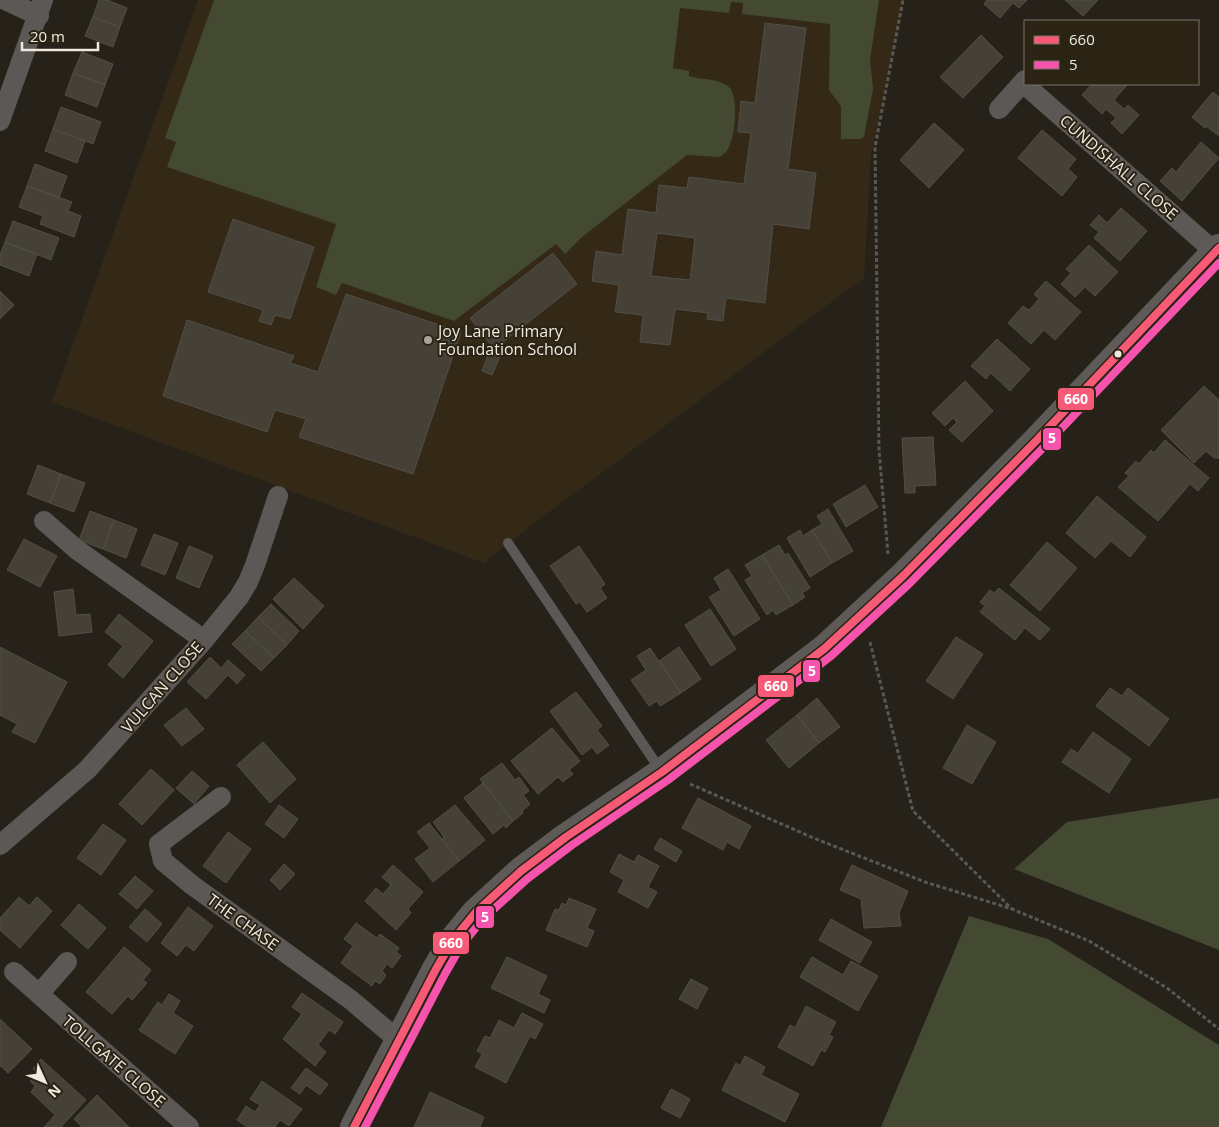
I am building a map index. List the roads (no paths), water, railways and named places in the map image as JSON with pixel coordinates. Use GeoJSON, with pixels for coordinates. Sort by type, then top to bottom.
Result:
{"type":"FeatureCollection","features":[{"type":"Feature","properties":{"kind":"street"},"geometry":{"type":"LineString","coordinates":[[0,121],[41,8],[5,0]]}},
{"type":"Feature","properties":{"kind":"street","name":"CUNDISHALL CLOSE"},"geometry":{"type":"LineString","coordinates":[[999,109],[1024,81]]}},
{"type":"Feature","properties":{"kind":"street","name":"CUNDISHALL CLOSE"},"geometry":{"type":"LineString","coordinates":[[1029,85],[1217,250]]}},
{"type":"Feature","properties":{"kind":"street"},"geometry":{"type":"LineString","coordinates":[[354,1127],[436,969],[453,940],[476,912],[521,871],[566,837],[662,772],[824,649],[903,576],[1035,442],[1217,250]]}},
{"type":"Feature","properties":{"kind":"street","name":"VULCAN CLOSE"},"geometry":{"type":"LineString","coordinates":[[0,845],[87,770],[204,640],[248,582],[278,496]]}},
{"type":"Feature","properties":{"kind":"street"},"geometry":{"type":"LineString","coordinates":[[44,521],[76,549],[204,640]]}},
{"type":"Feature","properties":{"kind":"street","name":"THE CHASE"},"geometry":{"type":"LineString","coordinates":[[222,798],[159,844],[163,861],[192,885],[351,1000],[398,1040]]}},
{"type":"Feature","properties":{"kind":"street"},"geometry":{"type":"LineString","coordinates":[[40,994],[67,962]]}},
{"type":"Feature","properties":{"kind":"street","name":"TOLLGATE CLOSE"},"geometry":{"type":"LineString","coordinates":[[14,972],[189,1127]]}},
{"type":"Feature","properties":{"kind":"lane"},"geometry":{"type":"LineString","coordinates":[[508,543],[662,772]]}},
{"type":"Feature","properties":{"kind":"place","name":"Joy Lane Primary Foundation School"},"geometry":{"type":"Point","coordinates":[428,340]}}]}
